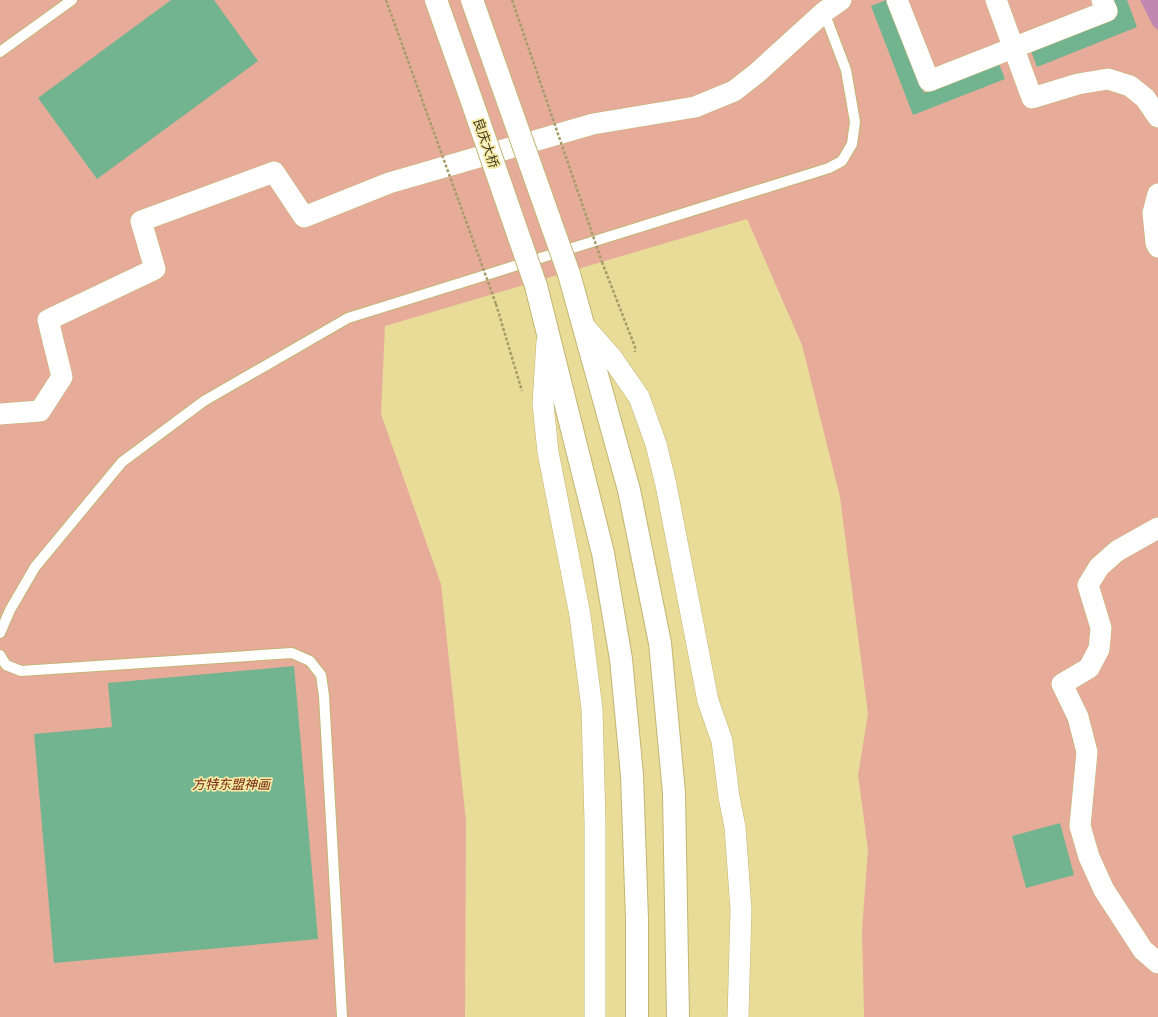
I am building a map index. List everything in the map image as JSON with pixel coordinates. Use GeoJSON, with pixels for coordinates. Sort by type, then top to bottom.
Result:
{"type":"FeatureCollection","features":[{"type":"Feature","properties":{"kind":"main road","name":"良庆大桥"},"geometry":{"type":"LineString","coordinates":[[436,0],[536,286],[603,553],[621,659],[632,775],[637,919],[637,1017]]}},
{"type":"Feature","properties":{"kind":"main road"},"geometry":{"type":"LineString","coordinates":[[472,0],[569,274],[629,490],[660,643],[674,793],[678,1017]]}},
{"type":"Feature","properties":{"kind":"street"},"geometry":{"type":"LineString","coordinates":[[0,414],[40,411],[62,377],[48,320],[155,269],[141,221],[274,172],[304,217],[389,183],[593,124],[695,107],[734,91],[757,73],[824,12],[841,0]]}},
{"type":"Feature","properties":{"kind":"street"},"geometry":{"type":"LineString","coordinates":[[897,0],[929,81],[1107,11],[1102,0]]}},
{"type":"Feature","properties":{"kind":"street"},"geometry":{"type":"LineString","coordinates":[[996,0],[1032,98],[1078,84],[1108,79],[1130,86],[1145,98],[1158,117]]}},
{"type":"Feature","properties":{"kind":"street"},"geometry":{"type":"LineString","coordinates":[[1158,194],[1153,213],[1156,243],[1158,247]]}},
{"type":"Feature","properties":{"kind":"street"},"geometry":{"type":"LineString","coordinates":[[583,325],[612,358],[639,397],[656,444],[666,485],[708,701],[722,741],[729,797],[735,827],[741,910],[738,1017]]}},
{"type":"Feature","properties":{"kind":"street"},"geometry":{"type":"LineString","coordinates":[[548,334],[543,404],[548,452],[580,615],[592,709],[595,822],[595,1017]]}},
{"type":"Feature","properties":{"kind":"street"},"geometry":{"type":"LineString","coordinates":[[1158,528],[1117,550],[1099,567],[1088,585],[1101,628],[1099,649],[1089,668],[1062,684],[1078,717],[1087,752],[1080,826],[1089,857],[1104,890],[1143,950],[1158,963]]}},
{"type":"Feature","properties":{"kind":"lane"},"geometry":{"type":"LineString","coordinates":[[0,52],[72,0]]}},
{"type":"Feature","properties":{"kind":"lane"},"geometry":{"type":"LineString","coordinates":[[0,633],[10,610],[35,566],[122,462],[204,401],[348,318],[829,168],[842,161],[852,144],[855,122],[846,70],[824,12]]}},
{"type":"Feature","properties":{"kind":"lane"},"geometry":{"type":"LineString","coordinates":[[0,654],[6,665],[21,671],[292,653],[310,660],[321,675],[324,696],[342,1017]]}},
{"type":"Feature","properties":{"kind":"path"},"geometry":{"type":"LineString","coordinates":[[386,0],[496,304]]}},
{"type":"Feature","properties":{"kind":"path"},"geometry":{"type":"LineString","coordinates":[[512,0],[602,262],[635,347],[635,354]]}},
{"type":"Feature","properties":{"kind":"green space","name":"方特东盟神画"},"geometry":{"type":"Polygon","coordinates":[[[0,0],[1158,0],[1158,1017],[864,1017],[862,930],[868,850],[858,775],[868,714],[840,497],[802,345],[747,219],[385,326],[381,414],[441,584],[466,821],[465,1017],[0,1017],[0,0]]]}},
{"type":"Feature","properties":{"kind":"shaded area"},"geometry":{"type":"Polygon","coordinates":[[[1140,0],[1158,0],[1158,30],[1153,26],[1140,0]]]}},
{"type":"Feature","properties":{"kind":"building"},"geometry":{"type":"Polygon","coordinates":[[[171,0],[214,0],[258,61],[97,179],[38,98],[171,0]]]}},
{"type":"Feature","properties":{"kind":"building"},"geometry":{"type":"Polygon","coordinates":[[[888,0],[924,93],[999,64],[1005,79],[913,115],[871,6],[888,0]]]}},
{"type":"Feature","properties":{"kind":"building"},"geometry":{"type":"Polygon","coordinates":[[[1107,0],[1127,0],[1137,27],[1037,67],[1031,51],[1114,19],[1107,0]]]}},
{"type":"Feature","properties":{"kind":"building"},"geometry":{"type":"Polygon","coordinates":[[[294,666],[318,939],[54,963],[34,734],[112,727],[108,683],[294,666]]]}},
{"type":"Feature","properties":{"kind":"building"},"geometry":{"type":"Polygon","coordinates":[[[1060,823],[1074,875],[1026,888],[1012,836],[1060,823]]]}}]}
